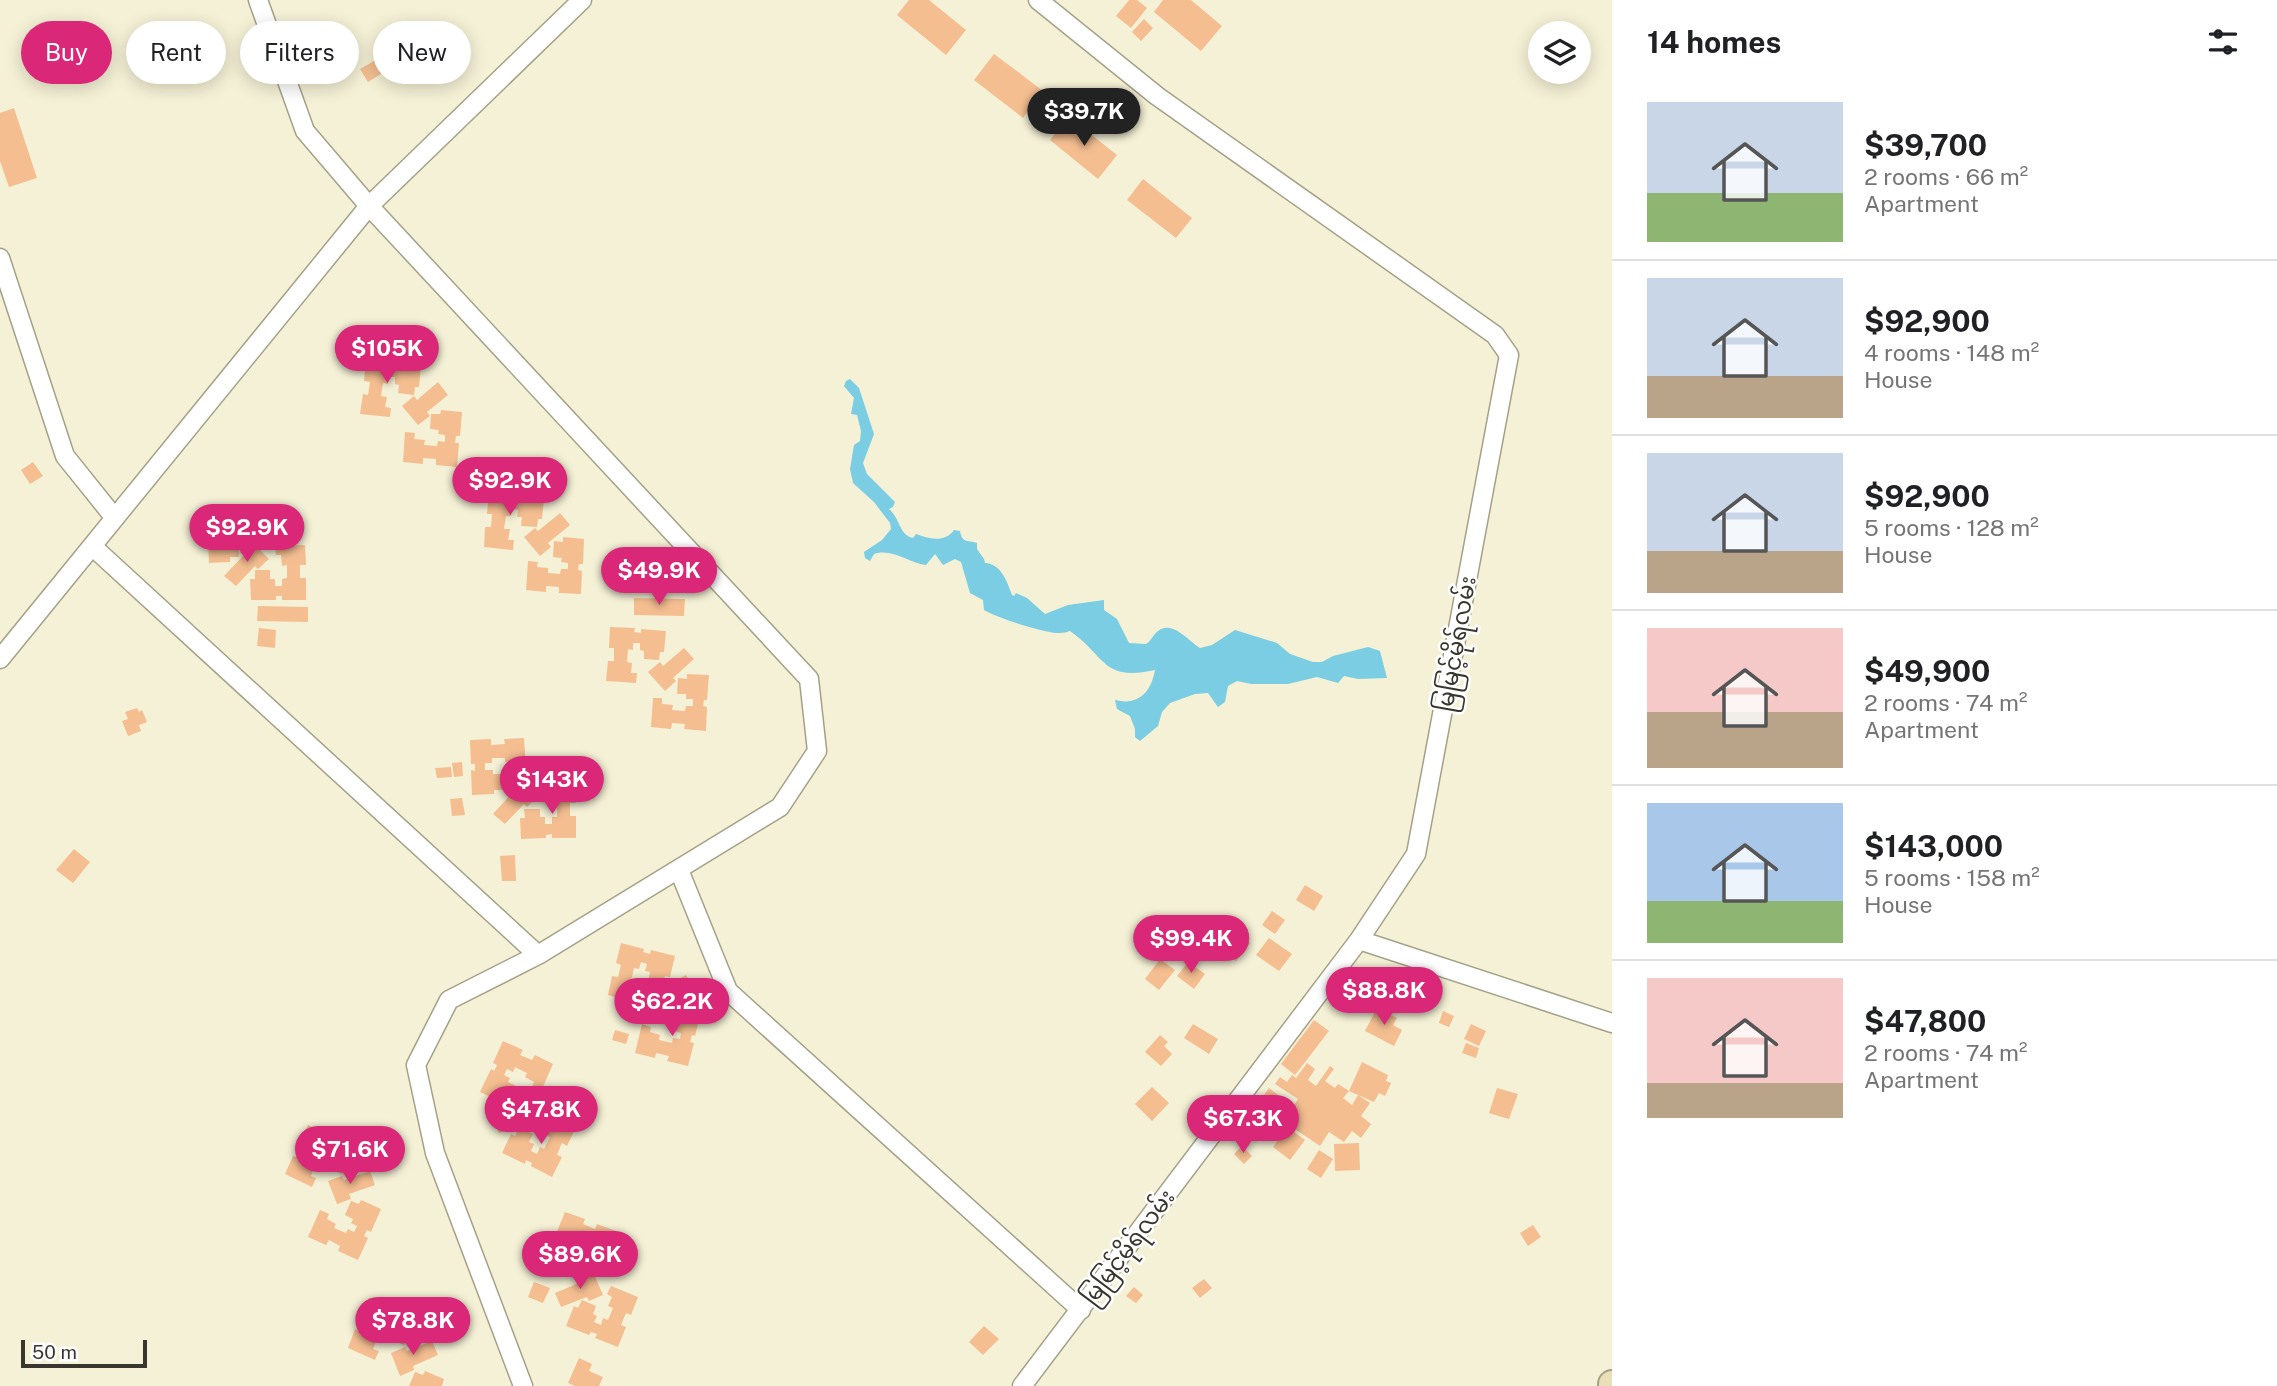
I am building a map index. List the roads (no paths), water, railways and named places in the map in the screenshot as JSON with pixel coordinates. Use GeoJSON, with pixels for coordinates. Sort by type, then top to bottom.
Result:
{"type":"FeatureCollection","features":[{"type":"Feature","properties":{"kind":"street"},"geometry":{"type":"LineString","coordinates":[[258,0],[304,131],[369,206],[809,679],[817,751],[780,807],[538,955],[449,1000],[416,1065],[435,1153],[523,1386]]}},
{"type":"Feature","properties":{"kind":"street"},"geometry":{"type":"LineString","coordinates":[[0,659],[369,206],[582,0]]}},
{"type":"Feature","properties":{"kind":"street","name":"မြမြင့်မိုရ်လမ်း"},"geometry":{"type":"LineString","coordinates":[[1022,1386],[1359,940],[1416,854],[1509,355],[1495,335],[1157,96],[1038,0]]}},
{"type":"Feature","properties":{"kind":"street"},"geometry":{"type":"LineString","coordinates":[[0,258],[65,456],[114,517]]}},
{"type":"Feature","properties":{"kind":"street"},"geometry":{"type":"LineString","coordinates":[[92,546],[538,955]]}},
{"type":"Feature","properties":{"kind":"street"},"geometry":{"type":"LineString","coordinates":[[679,870],[728,991],[1081,1310]]}},
{"type":"Feature","properties":{"kind":"street"},"geometry":{"type":"LineString","coordinates":[[1359,940],[1612,1023]]}},
{"type":"Feature","properties":{"kind":"water"},"geometry":{"type":"Polygon","coordinates":[[[850,379],[859,388],[874,434],[863,463],[867,474],[895,502],[889,509],[902,530],[913,538],[916,534],[936,539],[946,537],[954,530],[960,531],[964,539],[977,543],[977,549],[985,563],[999,570],[1012,595],[1016,593],[1027,598],[1045,614],[1068,605],[1104,600],[1104,610],[1117,619],[1129,643],[1146,644],[1158,631],[1169,628],[1200,648],[1212,645],[1235,630],[1277,643],[1290,654],[1313,662],[1322,662],[1333,656],[1368,647],[1380,651],[1387,678],[1358,679],[1344,676],[1338,683],[1317,677],[1288,684],[1251,684],[1237,681],[1228,686],[1225,702],[1218,707],[1208,693],[1195,694],[1170,703],[1162,712],[1158,726],[1140,741],[1135,737],[1130,716],[1117,709],[1115,700],[1137,699],[1147,691],[1155,670],[1138,673],[1114,670],[1070,631],[1044,631],[1009,621],[984,610],[983,600],[970,593],[961,562],[955,559],[943,565],[935,554],[926,565],[888,553],[874,554],[870,561],[865,558],[864,552],[882,540],[891,529],[890,523],[874,502],[853,483],[850,469],[854,445],[860,441],[861,431],[857,415],[851,414],[854,398],[844,386],[850,379]]]}}]}
